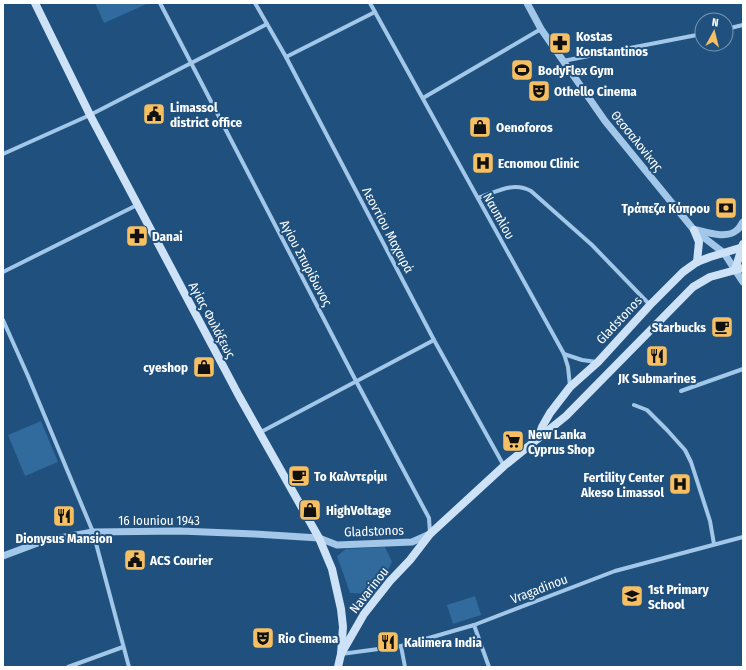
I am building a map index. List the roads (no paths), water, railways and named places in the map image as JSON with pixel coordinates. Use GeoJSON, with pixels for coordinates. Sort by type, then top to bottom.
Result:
{"type":"FeatureCollection","features":[{"type":"Feature","properties":{"kind":"main road","name":"Αγίας Φυλάξεως"},"geometry":{"type":"LineString","coordinates":[[35,3],[90,115],[258,433],[319,538],[332,570],[341,609],[343,627],[341,654]]}},
{"type":"Feature","properties":{"kind":"main road"},"geometry":{"type":"LineString","coordinates":[[694,230],[699,242],[697,262]]}},
{"type":"Feature","properties":{"kind":"main road"},"geometry":{"type":"LineString","coordinates":[[739,269],[743,247]]}},
{"type":"Feature","properties":{"kind":"main road","name":"Gladstonos"},"geometry":{"type":"LineString","coordinates":[[537,438],[550,414],[570,387],[598,362],[650,304],[683,272],[697,262],[743,247]]}},
{"type":"Feature","properties":{"kind":"main road","name":"Gladstonos"},"geometry":{"type":"LineString","coordinates":[[430,534],[504,466],[566,416],[693,287],[710,277],[739,269]]}},
{"type":"Feature","properties":{"kind":"main road","name":"Navarinou"},"geometry":{"type":"LineString","coordinates":[[338,667],[341,654],[364,614],[430,534]]}},
{"type":"Feature","properties":{"kind":"street","name":"Αγίου Σπυρίδωνος"},"geometry":{"type":"LineString","coordinates":[[160,3],[356,381],[429,518],[430,534]]}},
{"type":"Feature","properties":{"kind":"street","name":"Λεοντίου Μαχαιρά"},"geometry":{"type":"LineString","coordinates":[[255,3],[286,57],[434,340],[504,466]]}},
{"type":"Feature","properties":{"kind":"street","name":"Ναυπλίου"},"geometry":{"type":"LineString","coordinates":[[370,3],[564,354],[568,367],[570,387]]}},
{"type":"Feature","properties":{"kind":"street","name":"Θεσσαλονίκης"},"geometry":{"type":"LineString","coordinates":[[527,3],[541,29],[605,121],[694,230],[724,253],[739,269],[743,282]]}},
{"type":"Feature","properties":{"kind":"street"},"geometry":{"type":"LineString","coordinates":[[286,57],[375,12]]}},
{"type":"Feature","properties":{"kind":"street"},"geometry":{"type":"LineString","coordinates":[[3,154],[90,115],[267,24]]}},
{"type":"Feature","properties":{"kind":"street"},"geometry":{"type":"LineString","coordinates":[[423,98],[541,29]]}},
{"type":"Feature","properties":{"kind":"street"},"geometry":{"type":"LineString","coordinates":[[563,61],[694,36]]}},
{"type":"Feature","properties":{"kind":"street"},"geometry":{"type":"LineString","coordinates":[[478,198],[515,186],[524,187],[531,191],[592,245],[650,304]]}},
{"type":"Feature","properties":{"kind":"street"},"geometry":{"type":"LineString","coordinates":[[3,272],[137,205]]}},
{"type":"Feature","properties":{"kind":"street"},"geometry":{"type":"LineString","coordinates":[[694,230],[717,234],[727,234],[737,230],[743,222]]}},
{"type":"Feature","properties":{"kind":"street"},"geometry":{"type":"LineString","coordinates":[[3,320],[93,532],[129,667]]}},
{"type":"Feature","properties":{"kind":"street"},"geometry":{"type":"LineString","coordinates":[[258,433],[434,340]]}},
{"type":"Feature","properties":{"kind":"street"},"geometry":{"type":"LineString","coordinates":[[564,354],[582,360],[598,362]]}},
{"type":"Feature","properties":{"kind":"street"},"geometry":{"type":"LineString","coordinates":[[681,390],[743,369]]}},
{"type":"Feature","properties":{"kind":"street"},"geometry":{"type":"LineString","coordinates":[[634,405],[647,410],[685,450],[691,462],[710,521],[714,544]]}},
{"type":"Feature","properties":{"kind":"street","name":"16 Iouniou 1943"},"geometry":{"type":"LineString","coordinates":[[3,556],[43,541],[93,532],[190,531],[319,538]]}},
{"type":"Feature","properties":{"kind":"street","name":"Gladstonos"},"geometry":{"type":"LineString","coordinates":[[319,538],[337,545],[393,543],[412,542],[430,534]]}},
{"type":"Feature","properties":{"kind":"street","name":"Vragadinou"},"geometry":{"type":"LineString","coordinates":[[341,654],[400,646],[474,625],[615,571],[743,537]]}},
{"type":"Feature","properties":{"kind":"street"},"geometry":{"type":"LineString","coordinates":[[474,625],[489,667]]}},
{"type":"Feature","properties":{"kind":"street"},"geometry":{"type":"LineString","coordinates":[[400,646],[405,667]]}},
{"type":"Feature","properties":{"kind":"street"},"geometry":{"type":"LineString","coordinates":[[68,667],[123,647]]}},
{"type":"Feature","properties":{"kind":"place","name":"Kostas Konstantinos"},"geometry":{"type":"Point","coordinates":[560,43]}},
{"type":"Feature","properties":{"kind":"place","name":"BodyFlex Gym"},"geometry":{"type":"Point","coordinates":[522,70]}},
{"type":"Feature","properties":{"kind":"place","name":"Othello Cinema"},"geometry":{"type":"Point","coordinates":[539,91]}},
{"type":"Feature","properties":{"kind":"place","name":"Limassol district office"},"geometry":{"type":"Point","coordinates":[154,114]}},
{"type":"Feature","properties":{"kind":"place","name":"Oenoforos"},"geometry":{"type":"Point","coordinates":[480,127]}},
{"type":"Feature","properties":{"kind":"place","name":"Ecnomou Clinic"},"geometry":{"type":"Point","coordinates":[483,163]}},
{"type":"Feature","properties":{"kind":"place","name":"Τράπεζα Κύπρου"},"geometry":{"type":"Point","coordinates":[726,208]}},
{"type":"Feature","properties":{"kind":"place","name":"Danai"},"geometry":{"type":"Point","coordinates":[137,236]}},
{"type":"Feature","properties":{"kind":"place","name":"Starbucks"},"geometry":{"type":"Point","coordinates":[722,327]}},
{"type":"Feature","properties":{"kind":"place","name":"JK Submarines"},"geometry":{"type":"Point","coordinates":[657,356]}},
{"type":"Feature","properties":{"kind":"place","name":"cyeshop"},"geometry":{"type":"Point","coordinates":[204,367]}},
{"type":"Feature","properties":{"kind":"place","name":"New Lanka Cyprus Shop"},"geometry":{"type":"Point","coordinates":[513,441]}},
{"type":"Feature","properties":{"kind":"place","name":"Το Καλντερίμι"},"geometry":{"type":"Point","coordinates":[299,476]}},
{"type":"Feature","properties":{"kind":"place","name":"Fertility Center Akeso Limassol"},"geometry":{"type":"Point","coordinates":[680,484]}},
{"type":"Feature","properties":{"kind":"place","name":"HighVoltage"},"geometry":{"type":"Point","coordinates":[310,510]}},
{"type":"Feature","properties":{"kind":"place","name":"Dionysus Mansion"},"geometry":{"type":"Point","coordinates":[64,516]}},
{"type":"Feature","properties":{"kind":"place","name":"ACS Courier"},"geometry":{"type":"Point","coordinates":[135,560]}},
{"type":"Feature","properties":{"kind":"place","name":"1st Primary School"},"geometry":{"type":"Point","coordinates":[632,596]}},
{"type":"Feature","properties":{"kind":"place","name":"Rio Cinema"},"geometry":{"type":"Point","coordinates":[263,638]}},
{"type":"Feature","properties":{"kind":"place","name":"Kalimera India"},"geometry":{"type":"Point","coordinates":[388,642]}}]}
